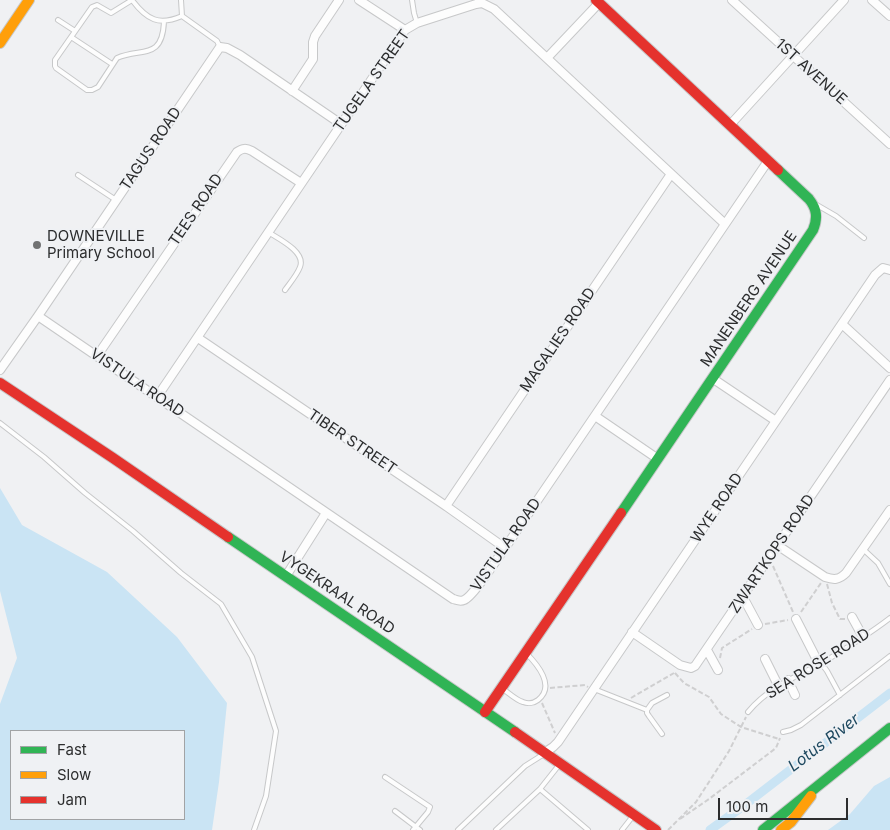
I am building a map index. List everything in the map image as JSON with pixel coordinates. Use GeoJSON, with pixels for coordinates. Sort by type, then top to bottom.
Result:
{"type":"FeatureCollection","features":[{"type":"Feature","properties":{"kind":"street"},"geometry":{"type":"LineString","coordinates":[[0,43],[29,0]]}},
{"type":"Feature","properties":{"kind":"street"},"geometry":{"type":"LineString","coordinates":[[292,91],[313,59],[315,36],[339,0]]}},
{"type":"Feature","properties":{"kind":"street"},"geometry":{"type":"LineString","coordinates":[[358,0],[405,30]]}},
{"type":"Feature","properties":{"kind":"street","name":"1ST AVENUE"},"geometry":{"type":"LineString","coordinates":[[732,0],[890,144]]}},
{"type":"Feature","properties":{"kind":"street"},"geometry":{"type":"LineString","coordinates":[[730,125],[844,0]]}},
{"type":"Feature","properties":{"kind":"street"},"geometry":{"type":"LineString","coordinates":[[872,0],[890,16]]}},
{"type":"Feature","properties":{"kind":"street","name":"TUGELA STREET"},"geometry":{"type":"LineString","coordinates":[[157,397],[405,30],[417,23],[482,2],[494,9],[725,224]]}},
{"type":"Feature","properties":{"kind":"street"},"geometry":{"type":"LineString","coordinates":[[547,58],[598,2],[813,204]]}},
{"type":"Feature","properties":{"kind":"street"},"geometry":{"type":"LineString","coordinates":[[220,47],[240,54],[341,124]]}},
{"type":"Feature","properties":{"kind":"street","name":"TAGUS ROAD"},"geometry":{"type":"LineString","coordinates":[[0,370],[220,47]]}},
{"type":"Feature","properties":{"kind":"street","name":"TEES ROAD"},"geometry":{"type":"LineString","coordinates":[[97,356],[237,152],[247,148],[301,184]]}},
{"type":"Feature","properties":{"kind":"street","name":"VISTULA ROAD"},"geometry":{"type":"LineString","coordinates":[[38,316],[452,599],[466,600],[506,548],[768,161]]}},
{"type":"Feature","properties":{"kind":"street","name":"MAGALIES ROAD"},"geometry":{"type":"LineString","coordinates":[[446,506],[671,174]]}},
{"type":"Feature","properties":{"kind":"street","name":"MANENBERG AVENUE"},"geometry":{"type":"LineString","coordinates":[[485,712],[815,228],[817,215],[813,204]]}},
{"type":"Feature","properties":{"kind":"street","name":"WYE ROAD"},"geometry":{"type":"LineString","coordinates":[[544,753],[558,742],[878,272],[883,268],[890,270]]}},
{"type":"Feature","properties":{"kind":"street"},"geometry":{"type":"LineString","coordinates":[[842,324],[890,368]]}},
{"type":"Feature","properties":{"kind":"street","name":"TIBER STREET"},"geometry":{"type":"LineString","coordinates":[[198,338],[506,548]]}},
{"type":"Feature","properties":{"kind":"street"},"geometry":{"type":"LineString","coordinates":[[712,378],[776,421]]}},
{"type":"Feature","properties":{"kind":"street","name":"ZWARTKOPS ROAD"},"geometry":{"type":"LineString","coordinates":[[632,632],[684,667],[691,668],[695,666],[890,380]]}},
{"type":"Feature","properties":{"kind":"street","name":"VYGEKRAAL ROAD"},"geometry":{"type":"LineString","coordinates":[[0,382],[656,830]]}},
{"type":"Feature","properties":{"kind":"street"},"geometry":{"type":"LineString","coordinates":[[595,416],[658,459]]}},
{"type":"Feature","properties":{"kind":"street"},"geometry":{"type":"LineString","coordinates":[[777,545],[825,577],[837,580],[842,577],[890,510]]}},
{"type":"Feature","properties":{"kind":"street"},"geometry":{"type":"LineString","coordinates":[[286,576],[326,513]]}},
{"type":"Feature","properties":{"kind":"street"},"geometry":{"type":"LineString","coordinates":[[743,597],[758,625]]}},
{"type":"Feature","properties":{"kind":"street"},"geometry":{"type":"LineString","coordinates":[[852,617],[863,637]]}},
{"type":"Feature","properties":{"kind":"street"},"geometry":{"type":"LineString","coordinates":[[796,619],[816,658],[821,663]]}},
{"type":"Feature","properties":{"kind":"street"},"geometry":{"type":"LineString","coordinates":[[707,650],[718,670]]}},
{"type":"Feature","properties":{"kind":"street"},"geometry":{"type":"LineString","coordinates":[[765,659],[778,685]]}},
{"type":"Feature","properties":{"kind":"street"},"geometry":{"type":"LineString","coordinates":[[788,680],[796,695]]}},
{"type":"Feature","properties":{"kind":"street"},"geometry":{"type":"LineString","coordinates":[[763,830],[890,728]]}},
{"type":"Feature","properties":{"kind":"street"},"geometry":{"type":"LineString","coordinates":[[781,830],[791,822],[824,780]]}},
{"type":"Feature","properties":{"kind":"lane"},"geometry":{"type":"LineString","coordinates":[[164,22],[161,37],[154,49],[119,57],[112,64],[98,87],[92,90],[86,90],[55,66],[55,60],[96,5],[111,13],[132,0],[151,18],[164,22],[182,16]]}},
{"type":"Feature","properties":{"kind":"lane"},"geometry":{"type":"LineString","coordinates":[[181,0],[182,16]]}},
{"type":"Feature","properties":{"kind":"lane"},"geometry":{"type":"LineString","coordinates":[[412,0],[417,23]]}},
{"type":"Feature","properties":{"kind":"lane"},"geometry":{"type":"LineString","coordinates":[[182,16],[217,41],[220,47]]}},
{"type":"Feature","properties":{"kind":"lane"},"geometry":{"type":"LineString","coordinates":[[58,20],[75,31]]}},
{"type":"Feature","properties":{"kind":"lane"},"geometry":{"type":"LineString","coordinates":[[71,37],[112,64]]}},
{"type":"Feature","properties":{"kind":"lane"},"geometry":{"type":"LineString","coordinates":[[78,175],[116,200]]}},
{"type":"Feature","properties":{"kind":"lane"},"geometry":{"type":"LineString","coordinates":[[813,204],[836,216],[864,238]]}},
{"type":"Feature","properties":{"kind":"lane"},"geometry":{"type":"LineString","coordinates":[[268,232],[295,250],[301,258],[299,270],[285,290]]}},
{"type":"Feature","properties":{"kind":"lane"},"geometry":{"type":"LineString","coordinates":[[0,423],[44,456],[85,493],[221,604],[252,657],[276,731],[266,796],[254,830]]}},
{"type":"Feature","properties":{"kind":"lane"},"geometry":{"type":"LineString","coordinates":[[863,549],[878,563],[890,584]]}},
{"type":"Feature","properties":{"kind":"lane","name":"SEA ROSE ROAD"},"geometry":{"type":"LineString","coordinates":[[748,712],[778,685],[821,663],[890,618]]}},
{"type":"Feature","properties":{"kind":"lane"},"geometry":{"type":"LineString","coordinates":[[501,688],[523,702],[528,703],[534,702],[543,694],[546,688],[544,677],[526,653]]}},
{"type":"Feature","properties":{"kind":"lane"},"geometry":{"type":"LineString","coordinates":[[782,732],[801,725],[890,656]]}},
{"type":"Feature","properties":{"kind":"lane"},"geometry":{"type":"LineString","coordinates":[[821,663],[840,695]]}},
{"type":"Feature","properties":{"kind":"lane"},"geometry":{"type":"LineString","coordinates":[[594,689],[647,710],[662,734]]}},
{"type":"Feature","properties":{"kind":"lane"},"geometry":{"type":"LineString","coordinates":[[647,710],[652,703],[667,696]]}},
{"type":"Feature","properties":{"kind":"lane"},"geometry":{"type":"LineString","coordinates":[[458,830],[525,766],[544,753]]}},
{"type":"Feature","properties":{"kind":"lane"},"geometry":{"type":"LineString","coordinates":[[496,830],[540,788],[560,764]]}},
{"type":"Feature","properties":{"kind":"lane"},"geometry":{"type":"LineString","coordinates":[[384,777],[430,806],[428,812],[414,828]]}},
{"type":"Feature","properties":{"kind":"lane"},"geometry":{"type":"LineString","coordinates":[[540,788],[588,830]]}},
{"type":"Feature","properties":{"kind":"lane"},"geometry":{"type":"LineString","coordinates":[[395,811],[414,828],[420,830]]}},
{"type":"Feature","properties":{"kind":"lane"},"geometry":{"type":"LineString","coordinates":[[622,830],[634,815]]}},
{"type":"Feature","properties":{"kind":"path"},"geometry":{"type":"LineString","coordinates":[[770,557],[796,619]]}},
{"type":"Feature","properties":{"kind":"path"},"geometry":{"type":"LineString","coordinates":[[825,577],[832,603],[840,619],[852,617]]}},
{"type":"Feature","properties":{"kind":"path"},"geometry":{"type":"LineString","coordinates":[[718,670],[722,648],[758,625],[796,619],[825,577]]}},
{"type":"Feature","properties":{"kind":"path"},"geometry":{"type":"LineString","coordinates":[[630,703],[631,697],[674,672],[684,683],[710,697],[721,714],[741,727],[779,740]]}},
{"type":"Feature","properties":{"kind":"path"},"geometry":{"type":"LineString","coordinates":[[546,688],[585,685],[594,689]]}},
{"type":"Feature","properties":{"kind":"path"},"geometry":{"type":"LineString","coordinates":[[540,698],[558,742]]}},
{"type":"Feature","properties":{"kind":"path"},"geometry":{"type":"LineString","coordinates":[[668,830],[696,802],[729,751],[748,712]]}},
{"type":"Feature","properties":{"kind":"path"},"geometry":{"type":"LineString","coordinates":[[676,822],[776,748],[782,732]]}},
{"type":"Feature","properties":{"kind":"water"},"geometry":{"type":"Polygon","coordinates":[[[0,488],[22,525],[107,572],[177,637],[227,703],[212,830],[0,830],[0,704],[17,658],[0,591],[0,488]]]}},
{"type":"Feature","properties":{"kind":"water"},"geometry":{"type":"Polygon","coordinates":[[[890,777],[890,830],[828,830],[850,814],[874,786],[890,777]]]}},
{"type":"Feature","properties":{"kind":"waterway","name":"Lotus River"},"geometry":{"type":"LineString","coordinates":[[710,830],[890,693]]}},
{"type":"Feature","properties":{"kind":"traffic: fast"},"geometry":{"type":"LineString","coordinates":[[621,513],[813,230],[816,214],[812,203],[778,170]]}},
{"type":"Feature","properties":{"kind":"traffic: fast"},"geometry":{"type":"LineString","coordinates":[[228,537],[515,732]]}},
{"type":"Feature","properties":{"kind":"traffic: fast"},"geometry":{"type":"LineString","coordinates":[[763,830],[890,728]]}},
{"type":"Feature","properties":{"kind":"traffic: slow"},"geometry":{"type":"LineString","coordinates":[[0,43],[29,0]]}},
{"type":"Feature","properties":{"kind":"traffic: slow"},"geometry":{"type":"LineString","coordinates":[[781,830],[791,822],[811,796]]}},
{"type":"Feature","properties":{"kind":"traffic: jam"},"geometry":{"type":"LineString","coordinates":[[596,0],[778,170]]}},
{"type":"Feature","properties":{"kind":"traffic: jam"},"geometry":{"type":"LineString","coordinates":[[0,383],[228,537]]}},
{"type":"Feature","properties":{"kind":"traffic: jam"},"geometry":{"type":"LineString","coordinates":[[485,712],[621,513]]}},
{"type":"Feature","properties":{"kind":"traffic: jam"},"geometry":{"type":"LineString","coordinates":[[515,732],[656,830]]}},
{"type":"Feature","properties":{"kind":"place","name":"DOWNEVILLE Primary School"},"geometry":{"type":"Point","coordinates":[37,245]}}]}
